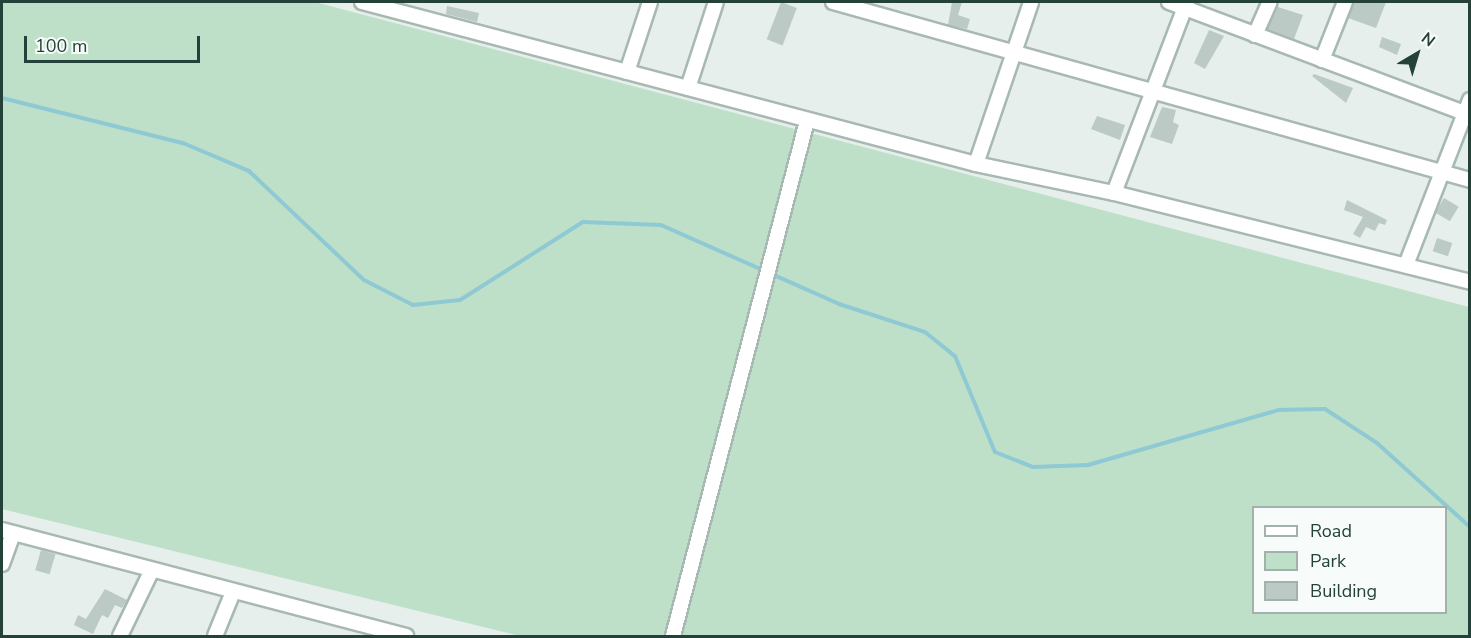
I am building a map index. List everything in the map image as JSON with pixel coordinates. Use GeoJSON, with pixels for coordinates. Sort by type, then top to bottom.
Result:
{"type":"FeatureCollection","features":[{"type":"Feature","properties":{"kind":"street"},"geometry":{"type":"LineString","coordinates":[[362,2],[405,7],[627,72],[976,164],[1114,193],[1470,282]]}},
{"type":"Feature","properties":{"kind":"street"},"geometry":{"type":"LineString","coordinates":[[627,72],[650,2]]}},
{"type":"Feature","properties":{"kind":"street"},"geometry":{"type":"LineString","coordinates":[[688,88],[716,2]]}},
{"type":"Feature","properties":{"kind":"street"},"geometry":{"type":"LineString","coordinates":[[832,2],[1012,55],[1470,180]]}},
{"type":"Feature","properties":{"kind":"street"},"geometry":{"type":"LineString","coordinates":[[976,164],[1031,2]]}},
{"type":"Feature","properties":{"kind":"street"},"geometry":{"type":"LineString","coordinates":[[1169,2],[1186,5],[1255,35],[1322,60],[1468,109],[1441,172],[1406,265]]}},
{"type":"Feature","properties":{"kind":"street"},"geometry":{"type":"LineString","coordinates":[[1255,35],[1270,2]]}},
{"type":"Feature","properties":{"kind":"street"},"geometry":{"type":"LineString","coordinates":[[1322,60],[1345,2]]}},
{"type":"Feature","properties":{"kind":"street"},"geometry":{"type":"LineString","coordinates":[[1114,193],[1150,93],[1186,5]]}},
{"type":"Feature","properties":{"kind":"street"},"geometry":{"type":"LineString","coordinates":[[673,636],[807,121]]}},
{"type":"Feature","properties":{"kind":"street"},"geometry":{"type":"LineString","coordinates":[[2,564],[7,532],[233,592],[373,633],[406,636]]}},
{"type":"Feature","properties":{"kind":"street"},"geometry":{"type":"LineString","coordinates":[[120,636],[151,572]]}},
{"type":"Feature","properties":{"kind":"street"},"geometry":{"type":"LineString","coordinates":[[215,636],[233,592]]}},
{"type":"Feature","properties":{"kind":"green space"},"geometry":{"type":"Polygon","coordinates":[[[2,2],[315,2],[1469,307],[1469,636],[520,636],[2,509],[2,2]]]}},
{"type":"Feature","properties":{"kind":"building"},"geometry":{"type":"Polygon","coordinates":[[[781,2],[797,8],[783,45],[767,39],[781,2]]]}},
{"type":"Feature","properties":{"kind":"building"},"geometry":{"type":"Polygon","coordinates":[[[952,2],[962,2],[958,15],[970,19],[967,29],[948,25],[952,2]]]}},
{"type":"Feature","properties":{"kind":"building"},"geometry":{"type":"Polygon","coordinates":[[[1354,2],[1386,2],[1376,28],[1348,18],[1354,2]]]}},
{"type":"Feature","properties":{"kind":"building"},"geometry":{"type":"Polygon","coordinates":[[[447,6],[479,13],[477,22],[446,14],[447,6]]]}},
{"type":"Feature","properties":{"kind":"building"},"geometry":{"type":"Polygon","coordinates":[[[1278,7],[1303,15],[1294,39],[1267,29],[1278,7]]]}},
{"type":"Feature","properties":{"kind":"building"},"geometry":{"type":"Polygon","coordinates":[[[1209,30],[1224,36],[1205,69],[1194,63],[1209,30]]]}},
{"type":"Feature","properties":{"kind":"building"},"geometry":{"type":"Polygon","coordinates":[[[1382,37],[1401,44],[1397,55],[1379,47],[1382,37]]]}},
{"type":"Feature","properties":{"kind":"building"},"geometry":{"type":"Polygon","coordinates":[[[1314,74],[1353,88],[1346,103],[1312,76],[1314,74]]]}},
{"type":"Feature","properties":{"kind":"building"},"geometry":{"type":"Polygon","coordinates":[[[1162,107],[1176,110],[1173,122],[1179,125],[1172,144],[1150,137],[1162,107]]]}},
{"type":"Feature","properties":{"kind":"building"},"geometry":{"type":"Polygon","coordinates":[[[1097,116],[1125,125],[1120,140],[1091,129],[1097,116]]]}},
{"type":"Feature","properties":{"kind":"building"},"geometry":{"type":"Polygon","coordinates":[[[1444,198],[1459,207],[1450,221],[1435,213],[1444,198]]]}},
{"type":"Feature","properties":{"kind":"building"},"geometry":{"type":"Polygon","coordinates":[[[1347,200],[1387,220],[1385,225],[1379,223],[1375,231],[1366,227],[1360,238],[1353,234],[1363,217],[1344,210],[1347,200]]]}},
{"type":"Feature","properties":{"kind":"building"},"geometry":{"type":"Polygon","coordinates":[[[1437,238],[1452,243],[1448,256],[1433,251],[1437,238]]]}},
{"type":"Feature","properties":{"kind":"building"},"geometry":{"type":"Polygon","coordinates":[[[41,550],[55,554],[50,574],[35,570],[41,550]]]}},
{"type":"Feature","properties":{"kind":"building"},"geometry":{"type":"Polygon","coordinates":[[[105,589],[127,600],[122,608],[115,605],[108,618],[102,615],[93,634],[74,625],[78,615],[86,619],[105,589]]]}},
{"type":"Feature","properties":{"kind":"waterway"},"geometry":{"type":"LineString","coordinates":[[2,98],[183,143],[249,171],[364,280],[413,305],[460,300],[583,222],[661,225],[839,304],[925,332],[955,356],[995,452],[1033,467],[1088,465],[1278,410],[1325,409],[1377,443],[1447,506]]}},
{"type":"Feature","properties":{"kind":"waterway"},"geometry":{"type":"LineString","coordinates":[[1447,506],[1470,527]]}}]}
